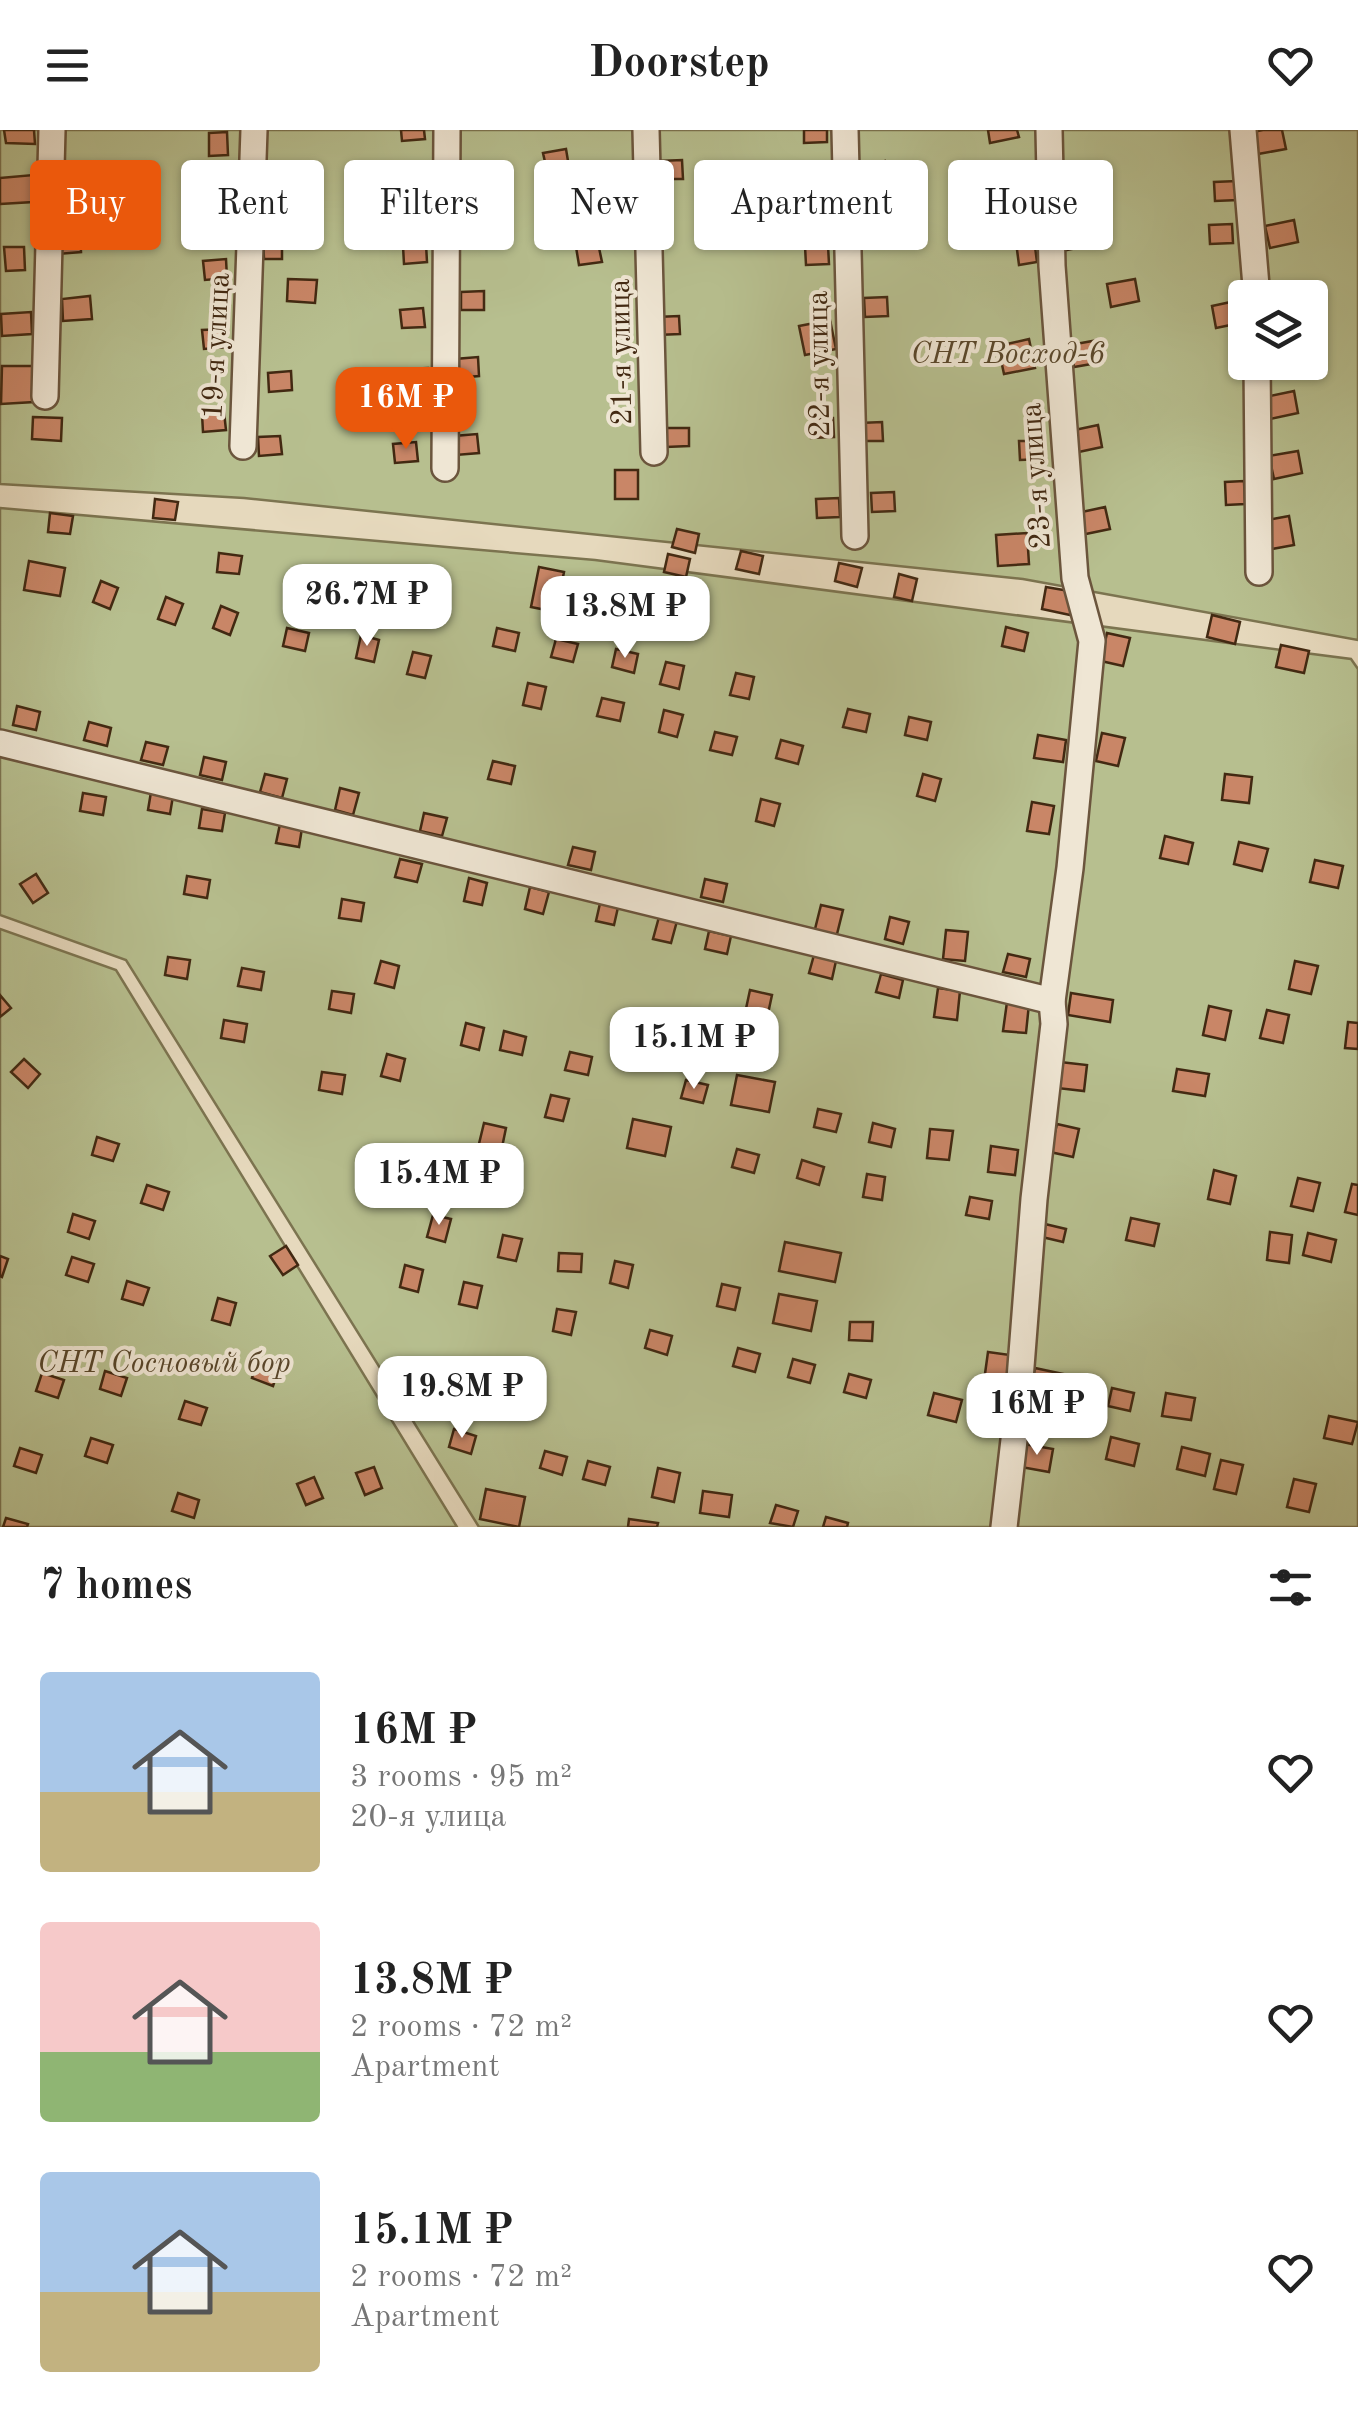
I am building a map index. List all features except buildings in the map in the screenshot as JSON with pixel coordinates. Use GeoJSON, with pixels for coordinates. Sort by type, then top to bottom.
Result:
{"type":"FeatureCollection","features":[{"type":"Feature","properties":{"kind":"street"},"geometry":{"type":"LineString","coordinates":[[45,396],[52,130]]}},
{"type":"Feature","properties":{"kind":"street","name":"19-я улица"},"geometry":{"type":"LineString","coordinates":[[242,446],[254,130]]}},
{"type":"Feature","properties":{"kind":"street"},"geometry":{"type":"LineString","coordinates":[[445,468],[448,130]]}},
{"type":"Feature","properties":{"kind":"street","name":"21-я улица"},"geometry":{"type":"LineString","coordinates":[[646,130],[654,452]]}},
{"type":"Feature","properties":{"kind":"street","name":"22-я улица"},"geometry":{"type":"LineString","coordinates":[[845,130],[854,536]]}},
{"type":"Feature","properties":{"kind":"street","name":"23-я улица"},"geometry":{"type":"LineString","coordinates":[[1004,1527],[1054,1024],[1052,1000],[1070,868],[1092,641],[1075,578],[1052,266],[1049,130]]}},
{"type":"Feature","properties":{"kind":"street"},"geometry":{"type":"LineString","coordinates":[[1243,130],[1256,280]]}},
{"type":"Feature","properties":{"kind":"street"},"geometry":{"type":"LineString","coordinates":[[1257,380],[1259,572]]}},
{"type":"Feature","properties":{"kind":"street"},"geometry":{"type":"LineString","coordinates":[[0,743],[1052,1000]]}},
{"type":"Feature","properties":{"kind":"green space","name":"СНТ Восход-6"},"geometry":{"type":"Polygon","coordinates":[[[0,130],[1358,130],[1358,640],[1023,579],[244,498],[0,484],[0,130]]]}},
{"type":"Feature","properties":{"kind":"green space"},"geometry":{"type":"Polygon","coordinates":[[[0,508],[595,560],[1351,659],[1358,669],[1358,1527],[479,1527],[126,960],[0,915],[0,508]]]}},
{"type":"Feature","properties":{"kind":"green space","name":"СНТ Сосновый бор"},"geometry":{"type":"Polygon","coordinates":[[[0,929],[116,970],[457,1527],[0,1527],[0,929]]]}}]}
